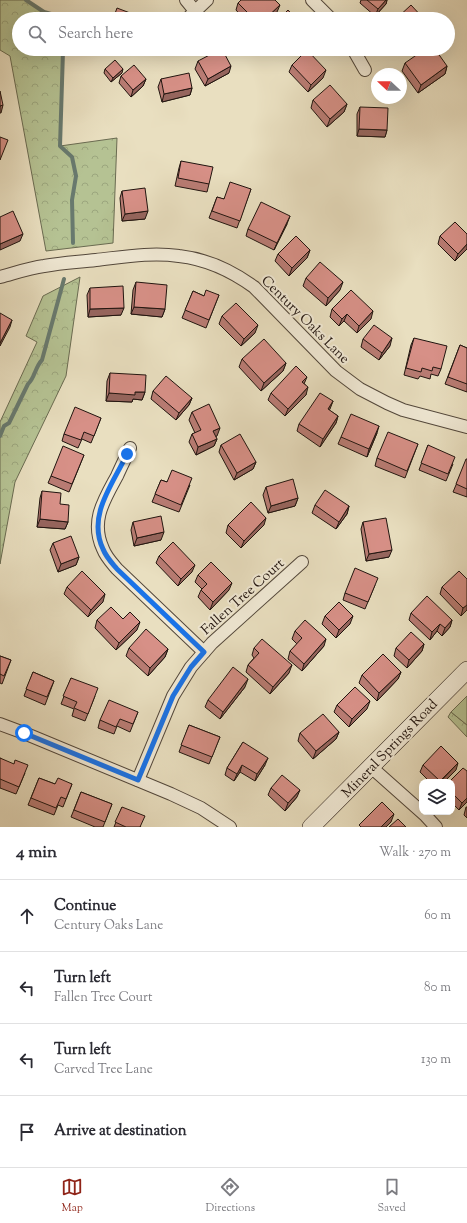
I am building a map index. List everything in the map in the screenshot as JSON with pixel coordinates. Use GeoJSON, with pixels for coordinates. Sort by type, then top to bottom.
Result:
{"type":"FeatureCollection","features":[{"type":"Feature","properties":{"kind":"street"},"geometry":{"type":"LineString","coordinates":[[186,0],[190,12]]}},
{"type":"Feature","properties":{"kind":"street"},"geometry":{"type":"LineString","coordinates":[[194,12],[207,0]]}},
{"type":"Feature","properties":{"kind":"street"},"geometry":{"type":"LineString","coordinates":[[312,0],[324,12]]}},
{"type":"Feature","properties":{"kind":"street"},"geometry":{"type":"LineString","coordinates":[[357,56],[365,70]]}},
{"type":"Feature","properties":{"kind":"street","name":"Century Oaks Lane"},"geometry":{"type":"LineString","coordinates":[[0,277],[44,266],[136,256],[159,254],[195,259],[219,267],[241,278],[254,287],[336,371],[360,389],[403,410],[467,427]]}},
{"type":"Feature","properties":{"kind":"street"},"geometry":{"type":"LineString","coordinates":[[130,448],[103,500],[98,515],[99,537],[102,549],[117,569],[204,652]]}},
{"type":"Feature","properties":{"kind":"street","name":"Fallen Tree Court"},"geometry":{"type":"LineString","coordinates":[[138,780],[173,696],[191,667],[204,652],[302,562]]}},
{"type":"Feature","properties":{"kind":"street","name":"Mineral Springs Road"},"geometry":{"type":"LineString","coordinates":[[311,827],[467,670]]}},
{"type":"Feature","properties":{"kind":"street"},"geometry":{"type":"LineString","coordinates":[[0,724],[171,794],[201,808],[230,827]]}},
{"type":"Feature","properties":{"kind":"street"},"geometry":{"type":"LineString","coordinates":[[371,767],[425,815],[436,827]]}},
{"type":"Feature","properties":{"kind":"green space"},"geometry":{"type":"Polygon","coordinates":[[[0,0],[26,0],[44,12],[12,12],[12,56],[63,56],[60,146],[117,138],[113,243],[46,251],[10,56],[0,50],[0,0]]]}},
{"type":"Feature","properties":{"kind":"green space"},"geometry":{"type":"Polygon","coordinates":[[[80,277],[66,376],[15,482],[0,564],[0,422],[37,342],[26,336],[43,296],[80,277]]]}},
{"type":"Feature","properties":{"kind":"green space"},"geometry":{"type":"Polygon","coordinates":[[[467,696],[467,725],[451,712],[467,696]]]}},
{"type":"Feature","properties":{"kind":"green space"},"geometry":{"type":"Polygon","coordinates":[[[451,712],[467,725],[467,737],[448,717],[451,712]]]}},
{"type":"Feature","properties":{"kind":"building"},"geometry":{"type":"Polygon","coordinates":[[[241,0],[275,0],[280,5],[272,12],[247,12],[238,3],[241,0]]]}},
{"type":"Feature","properties":{"kind":"building"},"geometry":{"type":"Polygon","coordinates":[[[367,0],[386,0],[378,9],[367,0]]]}},
{"type":"Feature","properties":{"kind":"building"},"geometry":{"type":"Polygon","coordinates":[[[411,5],[418,12],[404,12],[411,5]]]}},
{"type":"Feature","properties":{"kind":"building"},"geometry":{"type":"Polygon","coordinates":[[[117,8],[128,12],[116,12],[117,8]]]}},
{"type":"Feature","properties":{"kind":"building"},"geometry":{"type":"Polygon","coordinates":[[[208,56],[226,56],[231,66],[208,79],[198,61],[208,56]]]}},
{"type":"Feature","properties":{"kind":"building"},"geometry":{"type":"Polygon","coordinates":[[[301,56],[313,56],[326,70],[311,85],[292,65],[301,56]]]}},
{"type":"Feature","properties":{"kind":"building"},"geometry":{"type":"Polygon","coordinates":[[[415,56],[440,56],[447,66],[421,85],[405,63],[415,56]]]}},
{"type":"Feature","properties":{"kind":"building"},"geometry":{"type":"Polygon","coordinates":[[[115,60],[123,69],[113,78],[105,69],[115,60]]]}},
{"type":"Feature","properties":{"kind":"building"},"geometry":{"type":"Polygon","coordinates":[[[134,65],[146,79],[133,90],[121,76],[134,65]]]}},
{"type":"Feature","properties":{"kind":"building"},"geometry":{"type":"Polygon","coordinates":[[[189,73],[192,88],[164,94],[161,79],[189,73]]]}},
{"type":"Feature","properties":{"kind":"building"},"geometry":{"type":"Polygon","coordinates":[[[330,85],[347,104],[330,119],[313,100],[330,85]]]}},
{"type":"Feature","properties":{"kind":"building"},"geometry":{"type":"Polygon","coordinates":[[[0,91],[3,105],[0,106],[0,91]]]}},
{"type":"Feature","properties":{"kind":"building"},"geometry":{"type":"Polygon","coordinates":[[[360,107],[388,108],[387,130],[359,129],[360,107]]]}},
{"type":"Feature","properties":{"kind":"building"},"geometry":{"type":"Polygon","coordinates":[[[0,137],[8,140],[0,160],[0,137]]]}},
{"type":"Feature","properties":{"kind":"building"},"geometry":{"type":"Polygon","coordinates":[[[181,161],[213,167],[209,184],[178,178],[181,161]]]}},
{"type":"Feature","properties":{"kind":"building"},"geometry":{"type":"Polygon","coordinates":[[[230,182],[251,189],[240,221],[212,211],[217,197],[224,199],[230,182]]]}},
{"type":"Feature","properties":{"kind":"building"},"geometry":{"type":"Polygon","coordinates":[[[145,188],[148,211],[125,214],[122,191],[145,188]]]}},
{"type":"Feature","properties":{"kind":"building"},"geometry":{"type":"Polygon","coordinates":[[[261,202],[290,216],[277,243],[248,229],[261,202]]]}},
{"type":"Feature","properties":{"kind":"building"},"geometry":{"type":"Polygon","coordinates":[[[13,211],[23,234],[0,244],[0,217],[13,211]]]}},
{"type":"Feature","properties":{"kind":"building"},"geometry":{"type":"Polygon","coordinates":[[[455,222],[467,234],[467,244],[458,254],[440,236],[455,222]]]}},
{"type":"Feature","properties":{"kind":"building"},"geometry":{"type":"Polygon","coordinates":[[[296,236],[310,250],[292,268],[278,254],[296,236]]]}},
{"type":"Feature","properties":{"kind":"building"},"geometry":{"type":"Polygon","coordinates":[[[320,262],[343,282],[328,298],[306,278],[320,262]]]}},
{"type":"Feature","properties":{"kind":"building"},"geometry":{"type":"Polygon","coordinates":[[[136,282],[167,285],[165,309],[134,307],[136,282]]]}},
{"type":"Feature","properties":{"kind":"building"},"geometry":{"type":"Polygon","coordinates":[[[123,286],[124,308],[90,309],[90,288],[123,286]]]}},
{"type":"Feature","properties":{"kind":"building"},"geometry":{"type":"Polygon","coordinates":[[[206,290],[219,295],[209,320],[185,310],[193,291],[204,296],[206,290]]]}},
{"type":"Feature","properties":{"kind":"building"},"geometry":{"type":"Polygon","coordinates":[[[351,290],[373,311],[359,326],[347,314],[342,319],[332,309],[351,290]]]}},
{"type":"Feature","properties":{"kind":"building"},"geometry":{"type":"Polygon","coordinates":[[[236,303],[258,325],[244,339],[222,316],[236,303]]]}},
{"type":"Feature","properties":{"kind":"building"},"geometry":{"type":"Polygon","coordinates":[[[0,313],[12,320],[0,343],[0,313]]]}},
{"type":"Feature","properties":{"kind":"building"},"geometry":{"type":"Polygon","coordinates":[[[374,325],[392,338],[382,353],[363,339],[374,325]]]}},
{"type":"Feature","properties":{"kind":"building"},"geometry":{"type":"Polygon","coordinates":[[[414,338],[447,346],[441,369],[433,367],[432,371],[422,368],[421,372],[406,368],[414,338]]]}},
{"type":"Feature","properties":{"kind":"building"},"geometry":{"type":"Polygon","coordinates":[[[264,339],[286,363],[264,383],[242,359],[264,339]]]}},
{"type":"Feature","properties":{"kind":"building"},"geometry":{"type":"Polygon","coordinates":[[[460,345],[467,348],[467,384],[448,377],[460,345]]]}},
{"type":"Feature","properties":{"kind":"building"},"geometry":{"type":"Polygon","coordinates":[[[296,366],[307,377],[302,382],[308,387],[288,409],[271,393],[296,366]]]}},
{"type":"Feature","properties":{"kind":"building"},"geometry":{"type":"Polygon","coordinates":[[[110,373],[146,375],[145,392],[135,392],[135,395],[109,393],[110,373]]]}},
{"type":"Feature","properties":{"kind":"building"},"geometry":{"type":"Polygon","coordinates":[[[166,376],[192,398],[179,413],[153,391],[166,376]]]}},
{"type":"Feature","properties":{"kind":"building"},"geometry":{"type":"Polygon","coordinates":[[[320,393],[333,401],[328,409],[338,416],[323,439],[299,424],[320,393]]]}},
{"type":"Feature","properties":{"kind":"building"},"geometry":{"type":"Polygon","coordinates":[[[209,404],[220,428],[213,431],[217,439],[198,447],[192,434],[201,430],[192,412],[209,404]]]}},
{"type":"Feature","properties":{"kind":"building"},"geometry":{"type":"Polygon","coordinates":[[[75,407],[101,418],[94,436],[84,432],[81,440],[64,434],[75,407]]]}},
{"type":"Feature","properties":{"kind":"building"},"geometry":{"type":"Polygon","coordinates":[[[351,414],[379,426],[369,449],[341,437],[351,414]]]}},
{"type":"Feature","properties":{"kind":"building"},"geometry":{"type":"Polygon","coordinates":[[[388,432],[418,444],[407,471],[377,458],[388,432]]]}},
{"type":"Feature","properties":{"kind":"building"},"geometry":{"type":"Polygon","coordinates":[[[240,434],[256,462],[237,473],[221,445],[240,434]]]}},
{"type":"Feature","properties":{"kind":"building"},"geometry":{"type":"Polygon","coordinates":[[[428,445],[455,457],[448,474],[421,463],[428,445]]]}},
{"type":"Feature","properties":{"kind":"building"},"geometry":{"type":"Polygon","coordinates":[[[63,446],[84,455],[72,484],[51,476],[63,446]]]}},
{"type":"Feature","properties":{"kind":"building"},"geometry":{"type":"Polygon","coordinates":[[[467,459],[467,489],[456,484],[467,459]]]}},
{"type":"Feature","properties":{"kind":"building"},"geometry":{"type":"Polygon","coordinates":[[[172,470],[192,478],[181,505],[155,494],[161,480],[167,482],[172,470]]]}},
{"type":"Feature","properties":{"kind":"building"},"geometry":{"type":"Polygon","coordinates":[[[293,479],[298,498],[271,506],[266,487],[293,479]]]}},
{"type":"Feature","properties":{"kind":"building"},"geometry":{"type":"Polygon","coordinates":[[[325,490],[349,506],[339,522],[315,505],[325,490]]]}},
{"type":"Feature","properties":{"kind":"building"},"geometry":{"type":"Polygon","coordinates":[[[42,491],[61,493],[60,504],[69,505],[68,522],[40,519],[42,491]]]}},
{"type":"Feature","properties":{"kind":"building"},"geometry":{"type":"Polygon","coordinates":[[[251,502],[266,518],[244,541],[228,525],[251,502]]]}},
{"type":"Feature","properties":{"kind":"building"},"geometry":{"type":"Polygon","coordinates":[[[161,516],[164,532],[137,538],[133,522],[161,516]]]}},
{"type":"Feature","properties":{"kind":"building"},"geometry":{"type":"Polygon","coordinates":[[[386,518],[392,550],[369,554],[363,522],[386,518]]]}},
{"type":"Feature","properties":{"kind":"building"},"geometry":{"type":"Polygon","coordinates":[[[71,536],[79,557],[61,564],[53,543],[71,536]]]}},
{"type":"Feature","properties":{"kind":"building"},"geometry":{"type":"Polygon","coordinates":[[[173,542],[195,565],[181,579],[159,556],[173,542]]]}},
{"type":"Feature","properties":{"kind":"building"},"geometry":{"type":"Polygon","coordinates":[[[211,562],[232,583],[213,602],[201,590],[207,584],[198,575],[211,562]]]}},
{"type":"Feature","properties":{"kind":"building"},"geometry":{"type":"Polygon","coordinates":[[[355,568],[378,578],[368,602],[345,593],[355,568]]]}},
{"type":"Feature","properties":{"kind":"building"},"geometry":{"type":"Polygon","coordinates":[[[82,571],[105,594],[91,610],[67,587],[82,571]]]}},
{"type":"Feature","properties":{"kind":"building"},"geometry":{"type":"Polygon","coordinates":[[[459,571],[467,579],[467,605],[463,608],[442,587],[459,571]]]}},
{"type":"Feature","properties":{"kind":"building"},"geometry":{"type":"Polygon","coordinates":[[[427,596],[452,620],[445,628],[440,624],[432,632],[411,613],[427,596]]]}},
{"type":"Feature","properties":{"kind":"building"},"geometry":{"type":"Polygon","coordinates":[[[339,602],[353,616],[339,630],[325,616],[339,602]]]}},
{"type":"Feature","properties":{"kind":"building"},"geometry":{"type":"Polygon","coordinates":[[[111,607],[123,619],[130,612],[140,622],[119,643],[97,620],[111,607]]]}},
{"type":"Feature","properties":{"kind":"building"},"geometry":{"type":"Polygon","coordinates":[[[305,620],[326,639],[304,664],[290,651],[302,638],[295,631],[305,620]]]}},
{"type":"Feature","properties":{"kind":"building"},"geometry":{"type":"Polygon","coordinates":[[[146,629],[168,649],[150,668],[129,648],[146,629]]]}},
{"type":"Feature","properties":{"kind":"building"},"geometry":{"type":"Polygon","coordinates":[[[411,632],[424,644],[409,660],[396,648],[411,632]]]}},
{"type":"Feature","properties":{"kind":"building"},"geometry":{"type":"Polygon","coordinates":[[[262,639],[292,665],[273,687],[248,665],[259,653],[254,648],[262,639]]]}},
{"type":"Feature","properties":{"kind":"building"},"geometry":{"type":"Polygon","coordinates":[[[383,654],[401,672],[379,693],[362,675],[383,654]]]}},
{"type":"Feature","properties":{"kind":"building"},"geometry":{"type":"Polygon","coordinates":[[[0,656],[11,660],[4,676],[0,674],[0,656]]]}},
{"type":"Feature","properties":{"kind":"building"},"geometry":{"type":"Polygon","coordinates":[[[233,667],[248,679],[223,712],[208,700],[233,667]]]}},
{"type":"Feature","properties":{"kind":"building"},"geometry":{"type":"Polygon","coordinates":[[[33,672],[54,681],[47,697],[26,689],[33,672]]]}},
{"type":"Feature","properties":{"kind":"building"},"geometry":{"type":"Polygon","coordinates":[[[71,678],[98,688],[88,714],[74,708],[77,702],[63,696],[71,678]]]}},
{"type":"Feature","properties":{"kind":"building"},"geometry":{"type":"Polygon","coordinates":[[[355,687],[370,701],[352,719],[337,705],[355,687]]]}},
{"type":"Feature","properties":{"kind":"building"},"geometry":{"type":"Polygon","coordinates":[[[109,700],[138,712],[133,724],[120,719],[116,727],[100,720],[109,700]]]}},
{"type":"Feature","properties":{"kind":"building"},"geometry":{"type":"Polygon","coordinates":[[[323,714],[339,732],[316,751],[300,733],[323,714]]]}},
{"type":"Feature","properties":{"kind":"building"},"geometry":{"type":"Polygon","coordinates":[[[189,725],[220,737],[212,757],[181,745],[189,725]]]}},
{"type":"Feature","properties":{"kind":"building"},"geometry":{"type":"Polygon","coordinates":[[[243,742],[268,758],[257,774],[242,765],[237,774],[227,768],[243,742]]]}},
{"type":"Feature","properties":{"kind":"building"},"geometry":{"type":"Polygon","coordinates":[[[441,746],[458,763],[442,779],[438,779],[423,765],[441,746]]]}},
{"type":"Feature","properties":{"kind":"building"},"geometry":{"type":"Polygon","coordinates":[[[0,758],[14,764],[15,760],[28,765],[19,787],[0,779],[0,758]]]}},
{"type":"Feature","properties":{"kind":"building"},"geometry":{"type":"Polygon","coordinates":[[[463,768],[467,771],[467,798],[462,803],[455,796],[455,779],[452,779],[463,768]]]}},
{"type":"Feature","properties":{"kind":"building"},"geometry":{"type":"Polygon","coordinates":[[[282,775],[300,790],[288,803],[271,788],[282,775]]]}},
{"type":"Feature","properties":{"kind":"building"},"geometry":{"type":"Polygon","coordinates":[[[39,778],[55,784],[58,778],[72,784],[66,799],[61,797],[56,808],[31,798],[39,778]]]}},
{"type":"Feature","properties":{"kind":"building"},"geometry":{"type":"Polygon","coordinates":[[[81,792],[112,804],[105,822],[74,810],[81,792]]]}},
{"type":"Feature","properties":{"kind":"building"},"geometry":{"type":"Polygon","coordinates":[[[382,802],[394,814],[381,827],[361,827],[359,825],[382,802]]]}},
{"type":"Feature","properties":{"kind":"building"},"geometry":{"type":"Polygon","coordinates":[[[122,807],[145,816],[140,827],[126,827],[115,822],[122,807]]]}},
{"type":"Feature","properties":{"kind":"building"},"geometry":{"type":"Polygon","coordinates":[[[398,819],[406,827],[389,827],[398,819]]]}},
{"type":"Feature","properties":{"kind":"waterway"},"geometry":{"type":"LineString","coordinates":[[26,0],[44,12]]}},
{"type":"Feature","properties":{"kind":"waterway"},"geometry":{"type":"LineString","coordinates":[[63,56],[60,146],[72,157],[76,176],[72,200],[73,243]]}},
{"type":"Feature","properties":{"kind":"waterway"},"geometry":{"type":"LineString","coordinates":[[0,436],[4,426],[9,423],[28,384],[42,360],[64,279]]}},
{"type":"Feature","properties":{"kind":"route"},"geometry":{"type":"LineString","coordinates":[[24,733],[138,780],[173,696],[191,667],[204,652],[117,569],[102,549],[99,537],[98,515],[103,500],[127,454]]}}]}
